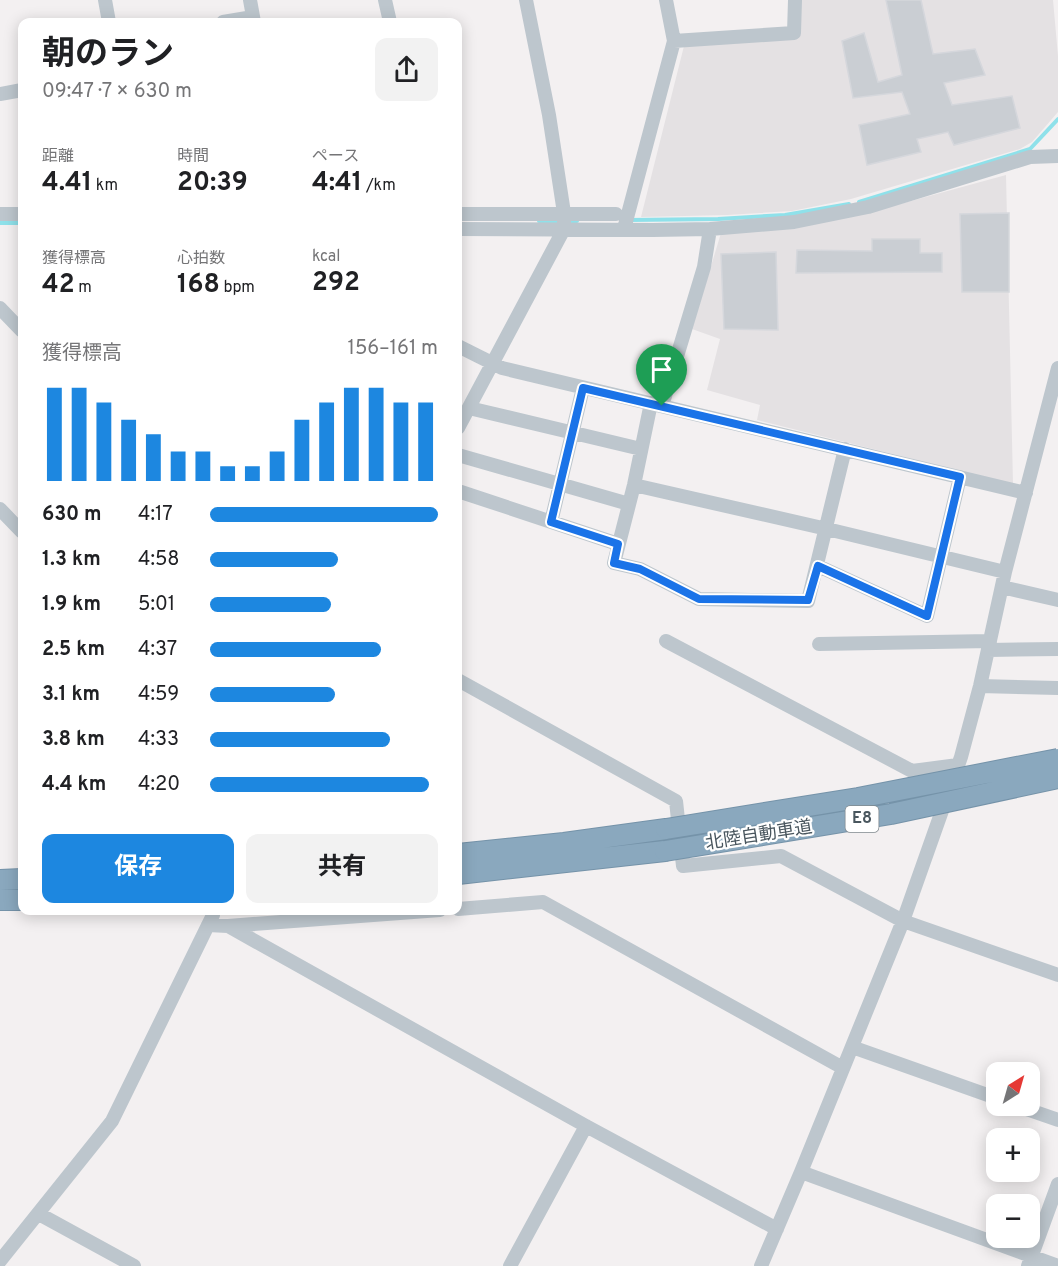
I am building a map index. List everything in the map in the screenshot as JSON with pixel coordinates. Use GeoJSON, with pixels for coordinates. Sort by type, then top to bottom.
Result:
{"type":"FeatureCollection","features":[{"type":"Feature","properties":{"kind":"highway","name":"北陸自動車道"},"geometry":{"type":"LineString","coordinates":[[462,854],[666,829],[858,798],[1058,759]]}},
{"type":"Feature","properties":{"kind":"highway","name":"北陸自動車道"},"geometry":{"type":"LineString","coordinates":[[462,874],[665,851],[891,814],[1058,778]]}},
{"type":"Feature","properties":{"kind":"highway"},"geometry":{"type":"LineString","coordinates":[[0,880],[18,879]]}},
{"type":"Feature","properties":{"kind":"highway"},"geometry":{"type":"LineString","coordinates":[[0,900],[18,900]]}},
{"type":"Feature","properties":{"kind":"street"},"geometry":{"type":"LineString","coordinates":[[105,0],[108,18]]}},
{"type":"Feature","properties":{"kind":"street"},"geometry":{"type":"LineString","coordinates":[[250,0],[254,18]]}},
{"type":"Feature","properties":{"kind":"street"},"geometry":{"type":"LineString","coordinates":[[385,0],[389,18]]}},
{"type":"Feature","properties":{"kind":"street"},"geometry":{"type":"LineString","coordinates":[[462,421],[564,229],[564,213],[549,115],[526,0]]}},
{"type":"Feature","properties":{"kind":"street"},"geometry":{"type":"LineString","coordinates":[[624,229],[622,214],[674,41],[666,0]]}},
{"type":"Feature","properties":{"kind":"street"},"geometry":{"type":"LineString","coordinates":[[674,41],[794,33],[795,0]]}},
{"type":"Feature","properties":{"kind":"street"},"geometry":{"type":"LineString","coordinates":[[0,94],[18,91]]}},
{"type":"Feature","properties":{"kind":"street"},"geometry":{"type":"LineString","coordinates":[[462,229],[710,229],[794,222],[868,207],[1030,157],[1058,156]]}},
{"type":"Feature","properties":{"kind":"street"},"geometry":{"type":"LineString","coordinates":[[0,214],[18,214]]}},
{"type":"Feature","properties":{"kind":"street"},"geometry":{"type":"LineString","coordinates":[[462,214],[622,214]]}},
{"type":"Feature","properties":{"kind":"street"},"geometry":{"type":"LineString","coordinates":[[710,229],[705,267],[641,449],[614,563],[640,569],[699,599],[808,600],[845,449]]}},
{"type":"Feature","properties":{"kind":"street"},"geometry":{"type":"LineString","coordinates":[[0,308],[18,327]]}},
{"type":"Feature","properties":{"kind":"street"},"geometry":{"type":"LineString","coordinates":[[462,348],[502,368],[1026,493]]}},
{"type":"Feature","properties":{"kind":"street"},"geometry":{"type":"LineString","coordinates":[[761,1266],[903,921],[958,765],[980,686],[1005,572],[1053,406],[1058,368]]}},
{"type":"Feature","properties":{"kind":"street"},"geometry":{"type":"LineString","coordinates":[[551,522],[583,388]]}},
{"type":"Feature","properties":{"kind":"street"},"geometry":{"type":"LineString","coordinates":[[469,408],[641,449]]}},
{"type":"Feature","properties":{"kind":"street"},"geometry":{"type":"LineString","coordinates":[[462,456],[629,504]]}},
{"type":"Feature","properties":{"kind":"street"},"geometry":{"type":"LineString","coordinates":[[818,566],[927,616],[960,477]]}},
{"type":"Feature","properties":{"kind":"street"},"geometry":{"type":"LineString","coordinates":[[634,485],[827,528],[1005,572]]}},
{"type":"Feature","properties":{"kind":"street"},"geometry":{"type":"LineString","coordinates":[[462,492],[618,544]]}},
{"type":"Feature","properties":{"kind":"street"},"geometry":{"type":"LineString","coordinates":[[0,509],[18,528]]}},
{"type":"Feature","properties":{"kind":"street"},"geometry":{"type":"LineString","coordinates":[[1002,587],[1058,600]]}},
{"type":"Feature","properties":{"kind":"street"},"geometry":{"type":"LineString","coordinates":[[666,641],[912,771],[958,765]]}},
{"type":"Feature","properties":{"kind":"street"},"geometry":{"type":"LineString","coordinates":[[819,644],[989,645],[1058,649]]}},
{"type":"Feature","properties":{"kind":"street"},"geometry":{"type":"LineString","coordinates":[[462,682],[676,801],[683,866],[781,856],[903,921],[1058,975]]}},
{"type":"Feature","properties":{"kind":"street"},"geometry":{"type":"LineString","coordinates":[[980,686],[1058,688]]}},
{"type":"Feature","properties":{"kind":"street"},"geometry":{"type":"LineString","coordinates":[[462,909],[543,902],[843,1068]]}},
{"type":"Feature","properties":{"kind":"street"},"geometry":{"type":"LineString","coordinates":[[228,926],[374,915]]}},
{"type":"Feature","properties":{"kind":"street"},"geometry":{"type":"LineString","coordinates":[[0,1260],[112,1121],[211,920],[228,926],[586,1126],[777,1229]]}},
{"type":"Feature","properties":{"kind":"street"},"geometry":{"type":"LineString","coordinates":[[852,1047],[986,1094]]}},
{"type":"Feature","properties":{"kind":"street"},"geometry":{"type":"LineString","coordinates":[[1040,1114],[1058,1120]]}},
{"type":"Feature","properties":{"kind":"street"},"geometry":{"type":"LineString","coordinates":[[510,1266],[586,1126]]}},
{"type":"Feature","properties":{"kind":"street"},"geometry":{"type":"LineString","coordinates":[[801,1172],[1029,1261],[1058,1266]]}},
{"type":"Feature","properties":{"kind":"street"},"geometry":{"type":"LineString","coordinates":[[1029,1261],[1058,1184]]}},
{"type":"Feature","properties":{"kind":"street"},"geometry":{"type":"LineString","coordinates":[[39,1214],[134,1266]]}},
{"type":"Feature","properties":{"kind":"shaded area"},"geometry":{"type":"Polygon","coordinates":[[[800,0],[1053,0],[1058,56],[1058,112],[1032,142],[1020,149],[851,199],[792,211],[641,217],[684,46],[798,36],[800,0]]]}},
{"type":"Feature","properties":{"kind":"shaded area"},"geometry":{"type":"Polygon","coordinates":[[[1006,175],[1013,484],[757,420],[760,405],[707,390],[720,339],[692,329],[721,233],[878,210],[1006,175]]]}},
{"type":"Feature","properties":{"kind":"building"},"geometry":{"type":"Polygon","coordinates":[[[886,0],[921,0],[933,54],[975,49],[985,75],[944,83],[952,105],[1012,96],[1020,128],[954,145],[948,132],[917,139],[921,152],[867,165],[859,125],[910,114],[902,92],[853,98],[842,41],[864,33],[878,82],[902,75],[886,0]]]}},
{"type":"Feature","properties":{"kind":"building"},"geometry":{"type":"Polygon","coordinates":[[[1009,213],[1009,292],[962,292],[960,214],[1009,213]]]}},
{"type":"Feature","properties":{"kind":"building"},"geometry":{"type":"Polygon","coordinates":[[[872,239],[920,239],[920,253],[942,253],[942,272],[796,273],[797,250],[872,251],[872,239]]]}},
{"type":"Feature","properties":{"kind":"building"},"geometry":{"type":"Polygon","coordinates":[[[776,252],[778,330],[724,329],[721,254],[776,252]]]}},
{"type":"Feature","properties":{"kind":"waterway"},"geometry":{"type":"LineString","coordinates":[[859,202],[1030,149],[1058,119]]}},
{"type":"Feature","properties":{"kind":"waterway"},"geometry":{"type":"LineString","coordinates":[[629,220],[718,219],[785,215],[849,204]]}},
{"type":"Feature","properties":{"kind":"waterway"},"geometry":{"type":"LineString","coordinates":[[539,221],[577,221]]}},
{"type":"Feature","properties":{"kind":"waterway"},"geometry":{"type":"LineString","coordinates":[[0,223],[18,223]]}},
{"type":"Feature","properties":{"kind":"route"},"geometry":{"type":"LineString","coordinates":[[583,388],[662,406],[960,477],[927,616],[818,566],[808,600],[699,599],[640,569],[614,563],[618,544],[551,522],[583,388]]}}]}
